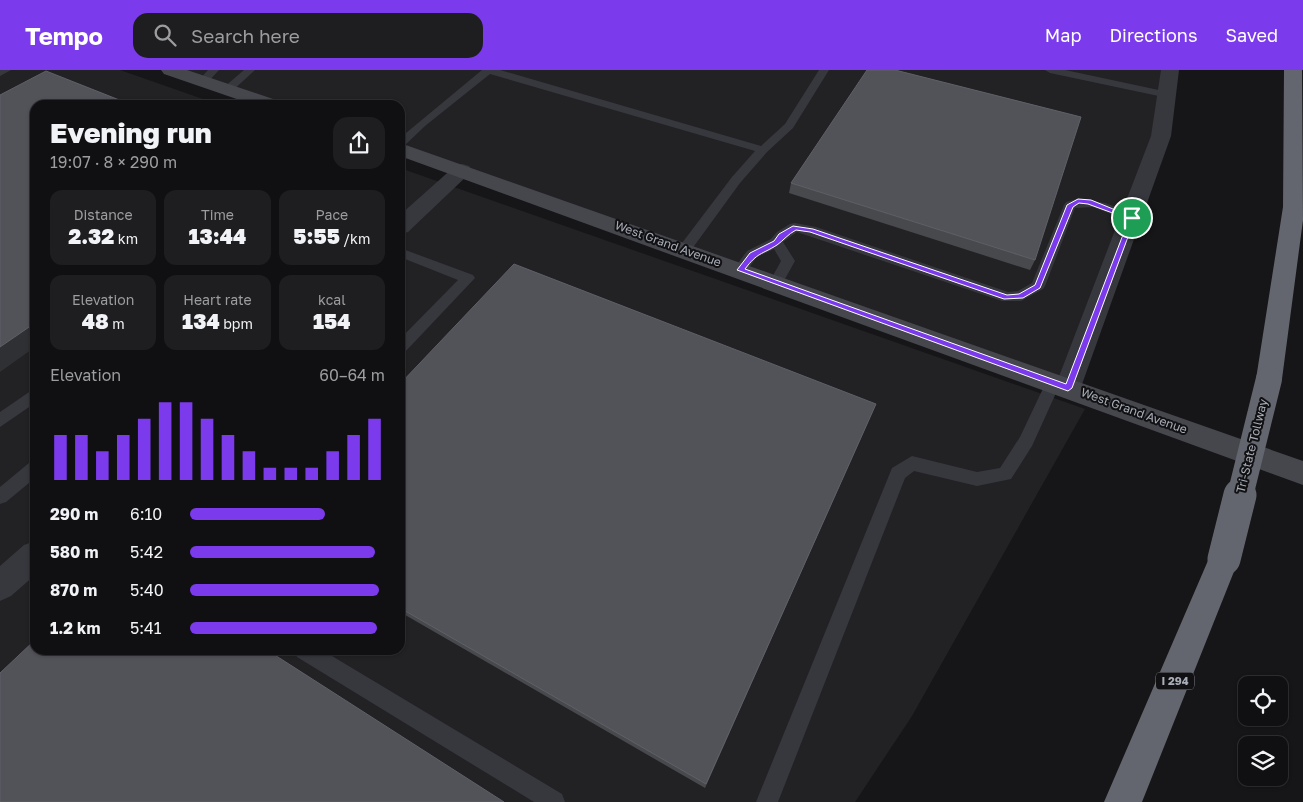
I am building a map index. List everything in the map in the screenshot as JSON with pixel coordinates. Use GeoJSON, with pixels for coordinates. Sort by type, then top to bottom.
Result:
{"type":"FeatureCollection","features":[{"type":"Feature","properties":{"kind":"highway","name":"Tri-State Tollway"},"geometry":{"type":"LineString","coordinates":[[1122,802],[1147,748],[1224,559],[1269,380],[1294,206],[1292,70]]}},
{"type":"Feature","properties":{"kind":"main road"},"geometry":{"type":"LineString","coordinates":[[170,70],[208,76],[227,90],[257,100]]}},
{"type":"Feature","properties":{"kind":"main road","name":"West Grand Avenue"},"geometry":{"type":"LineString","coordinates":[[405,151],[1303,473]]}},
{"type":"Feature","properties":{"kind":"street"},"geometry":{"type":"LineString","coordinates":[[1060,385],[1132,218],[1161,136],[1170,70]]}},
{"type":"Feature","properties":{"kind":"street"},"geometry":{"type":"LineString","coordinates":[[405,223],[462,170]]}},
{"type":"Feature","properties":{"kind":"street"},"geometry":{"type":"LineString","coordinates":[[0,586],[30,559]]}},
{"type":"Feature","properties":{"kind":"lane"},"geometry":{"type":"LineString","coordinates":[[0,73],[6,70]]}},
{"type":"Feature","properties":{"kind":"lane"},"geometry":{"type":"LineString","coordinates":[[227,90],[250,70]]}},
{"type":"Feature","properties":{"kind":"lane"},"geometry":{"type":"LineString","coordinates":[[405,139],[488,70],[762,150]]}},
{"type":"Feature","properties":{"kind":"lane"},"geometry":{"type":"LineString","coordinates":[[684,250],[736,180],[762,150],[789,126],[824,70]]}},
{"type":"Feature","properties":{"kind":"lane"},"geometry":{"type":"LineString","coordinates":[[1050,70],[1168,95]]}},
{"type":"Feature","properties":{"kind":"lane"},"geometry":{"type":"LineString","coordinates":[[740,270],[752,254],[776,242],[782,235],[795,228],[811,230],[1007,298],[1020,296],[1038,286],[1070,205],[1078,201],[1089,202],[1132,218]]}},
{"type":"Feature","properties":{"kind":"lane"},"geometry":{"type":"LineString","coordinates":[[776,242],[788,261],[776,283]]}},
{"type":"Feature","properties":{"kind":"lane"},"geometry":{"type":"LineString","coordinates":[[405,254],[468,278],[405,343]]}},
{"type":"Feature","properties":{"kind":"lane"},"geometry":{"type":"LineString","coordinates":[[767,802],[898,473],[912,463],[978,479],[1005,474],[1060,385]]}},
{"type":"Feature","properties":{"kind":"lane"},"geometry":{"type":"LineString","coordinates":[[0,421],[30,398]]}},
{"type":"Feature","properties":{"kind":"lane"},"geometry":{"type":"LineString","coordinates":[[0,497],[30,472]]}},
{"type":"Feature","properties":{"kind":"lane"},"geometry":{"type":"LineString","coordinates":[[312,655],[554,802]]}},
{"type":"Feature","properties":{"kind":"shaded area"},"geometry":{"type":"Polygon","coordinates":[[[0,70],[120,70],[206,100],[30,100],[30,655],[405,655],[405,170],[1085,409],[912,716],[855,802],[0,802],[0,70]]]}},
{"type":"Feature","properties":{"kind":"shaded area"},"geometry":{"type":"Polygon","coordinates":[[[173,70],[1170,70],[1161,136],[1068,387],[405,153],[405,100],[257,100],[173,70]]]}},
{"type":"Feature","properties":{"kind":"building"},"geometry":{"type":"Polygon","coordinates":[[[867,70],[895,70],[1081,117],[1035,260],[791,183],[867,70]]]}},
{"type":"Feature","properties":{"kind":"building"},"geometry":{"type":"Polygon","coordinates":[[[46,71],[119,100],[30,100],[30,326],[0,347],[0,95],[46,71]]]}},
{"type":"Feature","properties":{"kind":"building"},"geometry":{"type":"Polygon","coordinates":[[[514,264],[876,404],[706,784],[405,611],[405,379],[514,264]]]}},
{"type":"Feature","properties":{"kind":"building"},"geometry":{"type":"Polygon","coordinates":[[[30,645],[30,655],[275,655],[504,802],[0,802],[0,673],[30,645]]]}},
{"type":"Feature","properties":{"kind":"route"},"geometry":{"type":"LineString","coordinates":[[1078,201],[1089,202],[1132,218],[1068,388],[740,270],[752,254],[776,242],[782,235],[795,228],[811,230],[1007,298],[1020,296],[1038,286],[1070,205],[1078,201]]}}]}
